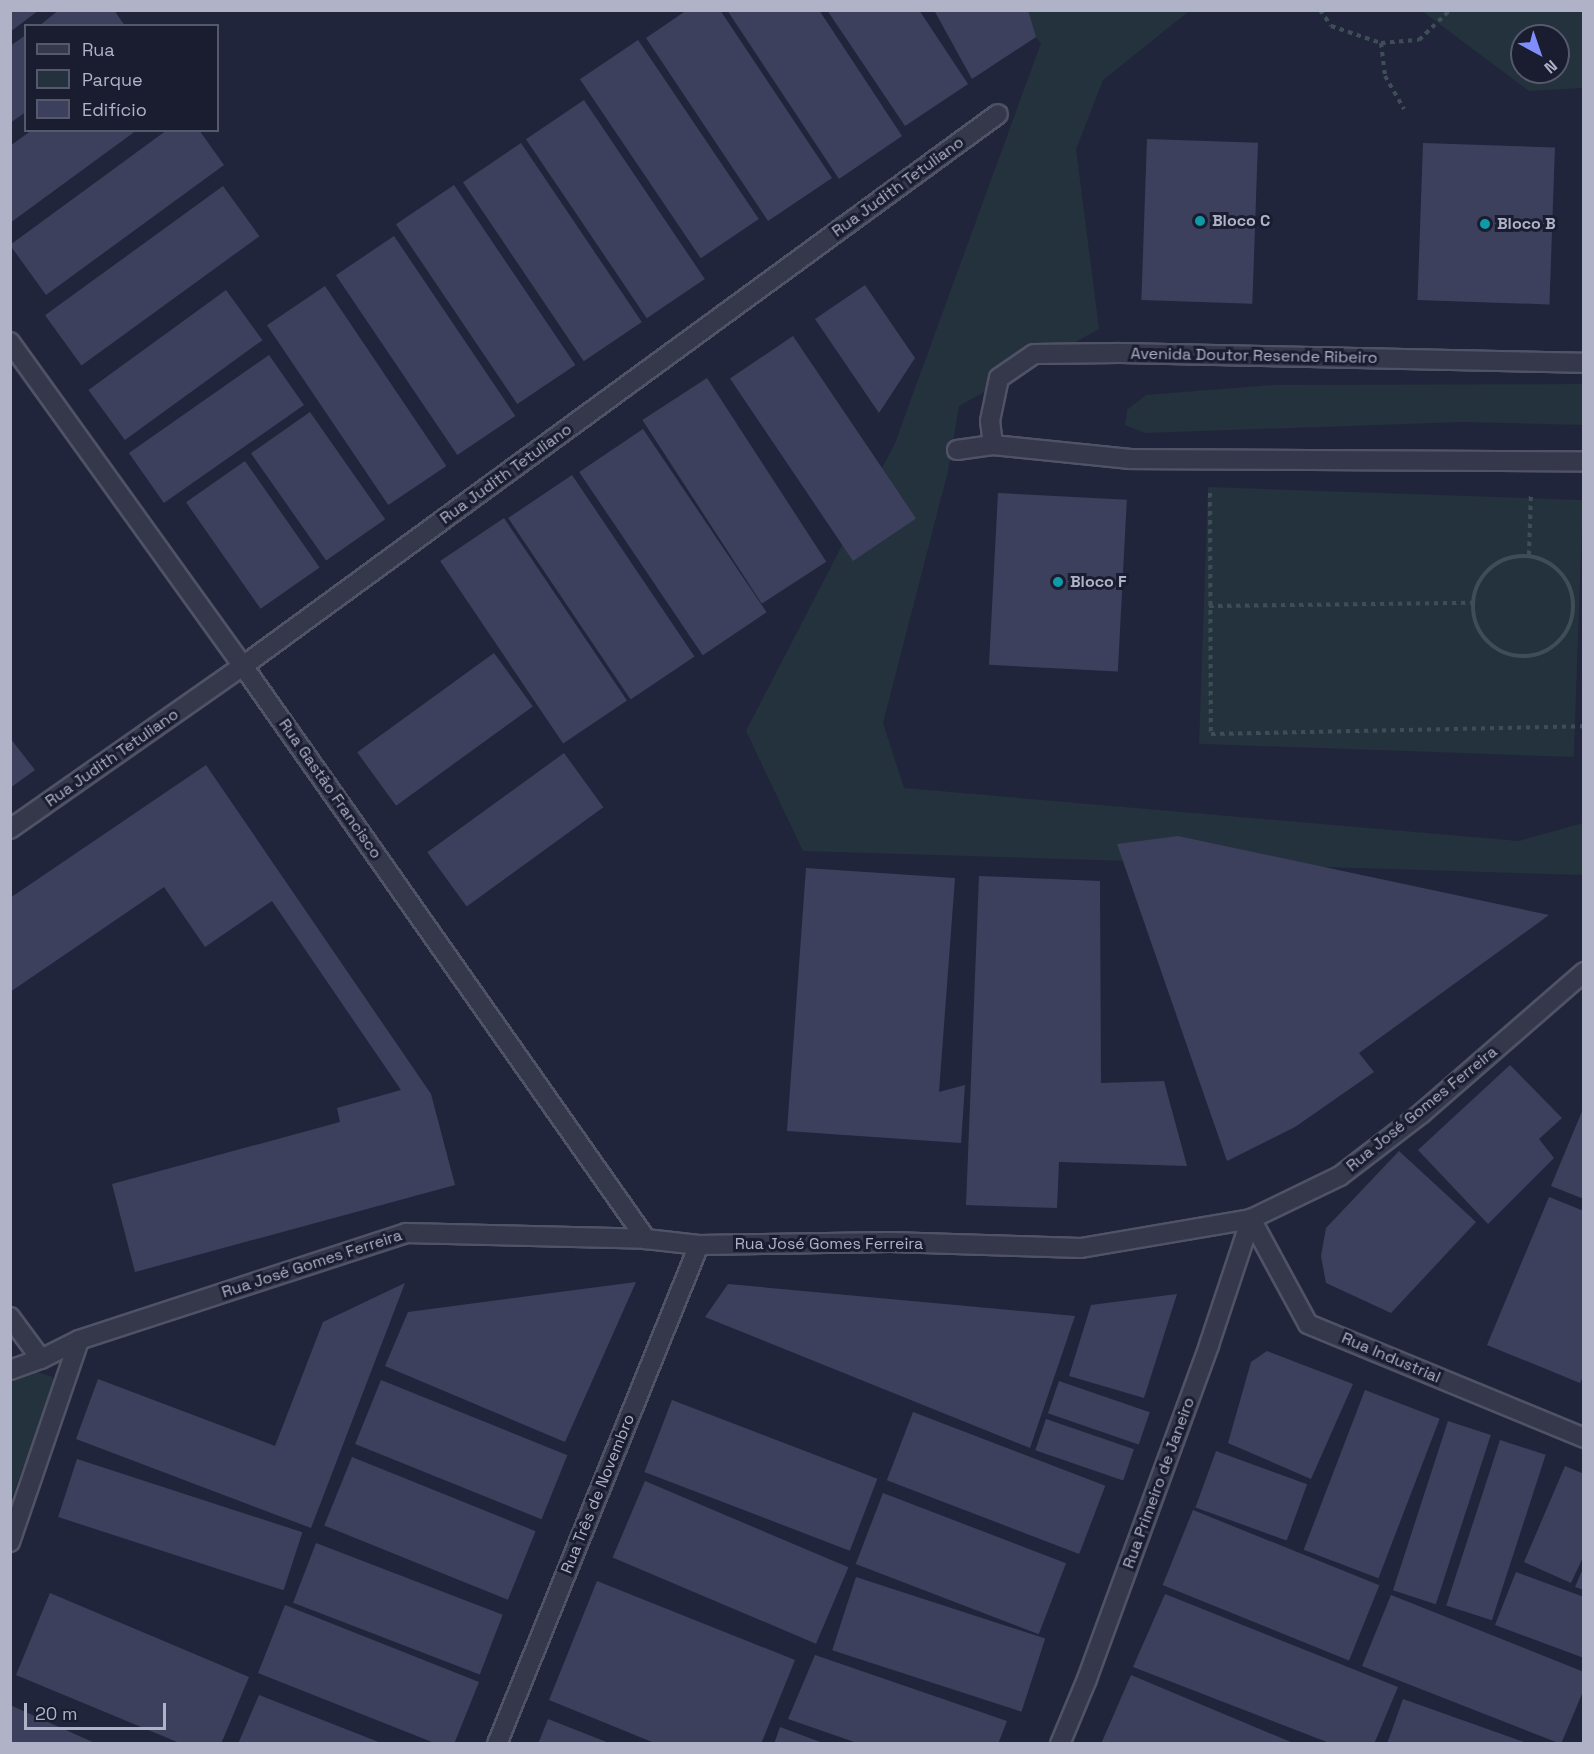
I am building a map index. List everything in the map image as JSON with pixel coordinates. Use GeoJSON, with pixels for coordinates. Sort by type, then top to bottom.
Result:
{"type":"FeatureCollection","features":[{"type":"Feature","properties":{"kind":"street","name":"Rua Judith Tetuliano"},"geometry":{"type":"LineString","coordinates":[[10,829],[243,666],[998,114]]}},
{"type":"Feature","properties":{"kind":"street","name":"Rua Gastão Francisco"},"geometry":{"type":"LineString","coordinates":[[10,342],[243,666],[646,1239]]}},
{"type":"Feature","properties":{"kind":"street","name":"Avenida Doutor Resende Ribeiro"},"geometry":{"type":"LineString","coordinates":[[993,445],[990,421],[999,378],[1034,354],[1118,353],[1584,363]]}},
{"type":"Feature","properties":{"kind":"street"},"geometry":{"type":"LineString","coordinates":[[957,450],[993,445],[1131,459],[1584,462]]}},
{"type":"Feature","properties":{"kind":"street","name":"Rua José Gomes Ferreira"},"geometry":{"type":"LineString","coordinates":[[10,1370],[41,1359],[79,1340],[406,1233],[646,1239],[699,1245],[890,1242],[1082,1248],[1251,1219],[1340,1176],[1422,1113],[1584,972]]}},
{"type":"Feature","properties":{"kind":"street","name":"Rua Industrial"},"geometry":{"type":"LineString","coordinates":[[1251,1219],[1308,1324],[1584,1438]]}},
{"type":"Feature","properties":{"kind":"street","name":"Rua Primeiro de Janeiro"},"geometry":{"type":"LineString","coordinates":[[1060,1743],[1087,1679],[1197,1378],[1251,1219]]}},
{"type":"Feature","properties":{"kind":"street","name":"Rua Três de Novembro"},"geometry":{"type":"LineString","coordinates":[[497,1743],[699,1245]]}},
{"type":"Feature","properties":{"kind":"street"},"geometry":{"type":"LineString","coordinates":[[10,1317],[41,1359]]}},
{"type":"Feature","properties":{"kind":"street"},"geometry":{"type":"LineString","coordinates":[[10,1542],[79,1340]]}},
{"type":"Feature","properties":{"kind":"path"},"geometry":{"type":"LineString","coordinates":[[1320,10],[1331,26],[1381,43],[1419,40],[1450,10]]}},
{"type":"Feature","properties":{"kind":"path"},"geometry":{"type":"LineString","coordinates":[[1381,43],[1385,76],[1404,109]]}},
{"type":"Feature","properties":{"kind":"path"},"geometry":{"type":"LineString","coordinates":[[1210,482],[1210,734],[1584,726]]}},
{"type":"Feature","properties":{"kind":"path"},"geometry":{"type":"LineString","coordinates":[[1529,555],[1531,491]]}},
{"type":"Feature","properties":{"kind":"path"},"geometry":{"type":"LineString","coordinates":[[1529,555],[1560,570],[1569,584],[1574,601],[1573,617],[1566,633],[1555,646],[1540,654],[1523,657],[1507,654],[1492,646],[1481,634],[1474,619],[1473,603],[1476,588],[1485,573],[1497,563],[1513,557],[1529,555]]}},
{"type":"Feature","properties":{"kind":"path"},"geometry":{"type":"LineString","coordinates":[[1209,606],[1473,603]]}},
{"type":"Feature","properties":{"kind":"green space"},"geometry":{"type":"Polygon","coordinates":[[[1011,11],[1189,11],[1103,80],[1076,149],[1099,329],[959,406],[948,471],[883,723],[904,788],[1519,841],[1583,823],[1583,875],[803,851],[746,731],[895,443],[1041,43],[1011,11]]]}},
{"type":"Feature","properties":{"kind":"green space"},"geometry":{"type":"Polygon","coordinates":[[[1422,11],[1583,11],[1583,88],[1529,91],[1520,84],[1570,84],[1570,24],[1510,24],[1510,77],[1422,11]]]}},
{"type":"Feature","properties":{"kind":"green space"},"geometry":{"type":"Polygon","coordinates":[[[1583,384],[1583,425],[1463,422],[1145,433],[1125,425],[1127,410],[1146,395],[1273,385],[1583,384]]]}},
{"type":"Feature","properties":{"kind":"green space"},"geometry":{"type":"Polygon","coordinates":[[[1208,487],[1583,500],[1574,757],[1199,744],[1208,487]]]}},
{"type":"Feature","properties":{"kind":"green space"},"geometry":{"type":"Polygon","coordinates":[[[37,1372],[53,1377],[52,1392],[11,1499],[11,1379],[37,1372]]]}},
{"type":"Feature","properties":{"kind":"building"},"geometry":{"type":"Polygon","coordinates":[[[10,10],[39,10],[10,32],[10,10]]]}},
{"type":"Feature","properties":{"kind":"building"},"geometry":{"type":"Polygon","coordinates":[[[59,10],[114,10],[124,24],[42,24],[59,10]]]}},
{"type":"Feature","properties":{"kind":"building"},"geometry":{"type":"Polygon","coordinates":[[[687,10],[720,10],[832,178],[768,221],[646,38],[687,10]]]}},
{"type":"Feature","properties":{"kind":"building"},"geometry":{"type":"Polygon","coordinates":[[[727,10],[819,10],[902,136],[839,179],[727,10]]]}},
{"type":"Feature","properties":{"kind":"building"},"geometry":{"type":"Polygon","coordinates":[[[827,10],[919,10],[968,84],[905,126],[827,10]]]}},
{"type":"Feature","properties":{"kind":"building"},"geometry":{"type":"Polygon","coordinates":[[[934,10],[1028,10],[1036,37],[972,79],[934,10]]]}},
{"type":"Feature","properties":{"kind":"building"},"geometry":{"type":"Polygon","coordinates":[[[24,36],[24,113],[10,123],[10,46],[24,36]]]}},
{"type":"Feature","properties":{"kind":"building"},"geometry":{"type":"Polygon","coordinates":[[[638,40],[759,219],[701,258],[580,79],[638,40]]]}},
{"type":"Feature","properties":{"kind":"building"},"geometry":{"type":"Polygon","coordinates":[[[584,100],[705,279],[647,318],[526,139],[584,100]]]}},
{"type":"Feature","properties":{"kind":"building"},"geometry":{"type":"Polygon","coordinates":[[[29,132],[134,132],[10,223],[10,146],[29,132]]]}},
{"type":"Feature","properties":{"kind":"building"},"geometry":{"type":"Polygon","coordinates":[[[164,132],[200,132],[224,165],[46,295],[10,245],[164,132]]]}},
{"type":"Feature","properties":{"kind":"building","name":"Bloco C"},"geometry":{"type":"Polygon","coordinates":[[[1147,139],[1258,143],[1252,304],[1141,300],[1147,139]]]}},
{"type":"Feature","properties":{"kind":"building"},"geometry":{"type":"Polygon","coordinates":[[[521,143],[642,322],[584,361],[463,182],[521,143]]]}},
{"type":"Feature","properties":{"kind":"building","name":"Bloco B"},"geometry":{"type":"Polygon","coordinates":[[[1423,143],[1555,148],[1549,305],[1418,300],[1423,143]]]}},
{"type":"Feature","properties":{"kind":"building"},"geometry":{"type":"Polygon","coordinates":[[[454,185],[575,365],[517,404],[396,224],[454,185]]]}},
{"type":"Feature","properties":{"kind":"building"},"geometry":{"type":"Polygon","coordinates":[[[223,186],[259,236],[81,365],[45,315],[223,186]]]}},
{"type":"Feature","properties":{"kind":"building"},"geometry":{"type":"Polygon","coordinates":[[[394,236],[515,416],[457,455],[336,275],[394,236]]]}},
{"type":"Feature","properties":{"kind":"building"},"geometry":{"type":"Polygon","coordinates":[[[865,285],[915,358],[879,413],[815,319],[865,285]]]}},
{"type":"Feature","properties":{"kind":"building"},"geometry":{"type":"Polygon","coordinates":[[[325,286],[446,466],[388,505],[267,325],[325,286]]]}},
{"type":"Feature","properties":{"kind":"building"},"geometry":{"type":"Polygon","coordinates":[[[226,290],[262,340],[125,440],[88,390],[226,290]]]}},
{"type":"Feature","properties":{"kind":"building"},"geometry":{"type":"Polygon","coordinates":[[[793,336],[916,518],[853,561],[730,378],[793,336]]]}},
{"type":"Feature","properties":{"kind":"building"},"geometry":{"type":"Polygon","coordinates":[[[269,355],[304,405],[164,503],[129,453],[269,355]]]}},
{"type":"Feature","properties":{"kind":"building"},"geometry":{"type":"Polygon","coordinates":[[[707,378],[826,562],[762,604],[642,420],[707,378]]]}},
{"type":"Feature","properties":{"kind":"building"},"geometry":{"type":"Polygon","coordinates":[[[310,412],[385,519],[326,561],[251,453],[310,412]]]}},
{"type":"Feature","properties":{"kind":"building"},"geometry":{"type":"Polygon","coordinates":[[[643,429],[767,612],[703,655],[579,472],[643,429]]]}},
{"type":"Feature","properties":{"kind":"building"},"geometry":{"type":"Polygon","coordinates":[[[245,461],[320,567],[261,609],[186,502],[245,461]]]}},
{"type":"Feature","properties":{"kind":"building"},"geometry":{"type":"Polygon","coordinates":[[[572,475],[694,657],[631,700],[508,518],[572,475]]]}},
{"type":"Feature","properties":{"kind":"building","name":"Bloco F"},"geometry":{"type":"Polygon","coordinates":[[[998,493],[1127,500],[1118,672],[989,665],[998,493]]]}},
{"type":"Feature","properties":{"kind":"building"},"geometry":{"type":"Polygon","coordinates":[[[504,518],[627,700],[563,743],[440,561],[504,518]]]}},
{"type":"Feature","properties":{"kind":"building"},"geometry":{"type":"Polygon","coordinates":[[[494,653],[533,706],[396,806],[357,752],[494,653]]]}},
{"type":"Feature","properties":{"kind":"building"},"geometry":{"type":"Polygon","coordinates":[[[10,738],[35,770],[10,788],[10,738]]]}},
{"type":"Feature","properties":{"kind":"building"},"geometry":{"type":"Polygon","coordinates":[[[564,753],[603,807],[467,907],[427,852],[564,753]]]}},
{"type":"Feature","properties":{"kind":"building"},"geometry":{"type":"Polygon","coordinates":[[[206,765],[431,1094],[455,1185],[135,1272],[112,1184],[340,1122],[337,1108],[401,1090],[272,901],[205,947],[164,887],[10,992],[10,898],[206,765]]]}},
{"type":"Feature","properties":{"kind":"building"},"geometry":{"type":"Polygon","coordinates":[[[1178,836],[1549,915],[1359,1053],[1374,1072],[1295,1127],[1227,1161],[1117,844],[1178,836]]]}},
{"type":"Feature","properties":{"kind":"building"},"geometry":{"type":"Polygon","coordinates":[[[806,868],[955,878],[939,1092],[965,1085],[961,1143],[787,1131],[806,868]]]}},
{"type":"Feature","properties":{"kind":"building"},"geometry":{"type":"Polygon","coordinates":[[[979,876],[1100,881],[1101,1083],[1164,1081],[1187,1166],[1059,1162],[1057,1208],[966,1205],[979,876]]]}},
{"type":"Feature","properties":{"kind":"building"},"geometry":{"type":"Polygon","coordinates":[[[1510,1065],[1562,1118],[1539,1139],[1554,1158],[1488,1224],[1418,1150],[1510,1065]]]}},
{"type":"Feature","properties":{"kind":"building"},"geometry":{"type":"Polygon","coordinates":[[[1584,1109],[1584,1199],[1551,1186],[1584,1109]]]}},
{"type":"Feature","properties":{"kind":"building"},"geometry":{"type":"Polygon","coordinates":[[[1399,1151],[1476,1222],[1391,1313],[1326,1283],[1321,1256],[1326,1228],[1399,1151]]]}},
{"type":"Feature","properties":{"kind":"building"},"geometry":{"type":"Polygon","coordinates":[[[1549,1197],[1584,1211],[1584,1374],[1580,1383],[1487,1345],[1549,1197]]]}},
{"type":"Feature","properties":{"kind":"building"},"geometry":{"type":"Polygon","coordinates":[[[636,1282],[565,1442],[385,1366],[408,1312],[636,1282]]]}},
{"type":"Feature","properties":{"kind":"building"},"geometry":{"type":"Polygon","coordinates":[[[405,1283],[311,1528],[76,1439],[98,1379],[275,1446],[323,1322],[405,1283]]]}},
{"type":"Feature","properties":{"kind":"building"},"geometry":{"type":"Polygon","coordinates":[[[728,1284],[1075,1316],[1030,1448],[705,1317],[728,1284]]]}},
{"type":"Feature","properties":{"kind":"building"},"geometry":{"type":"Polygon","coordinates":[[[1177,1294],[1144,1398],[1069,1376],[1091,1305],[1177,1294]]]}},
{"type":"Feature","properties":{"kind":"building"},"geometry":{"type":"Polygon","coordinates":[[[1267,1351],[1353,1384],[1311,1479],[1228,1443],[1251,1362],[1267,1351]]]}},
{"type":"Feature","properties":{"kind":"building"},"geometry":{"type":"Polygon","coordinates":[[[381,1380],[567,1455],[542,1519],[355,1444],[381,1380]]]}},
{"type":"Feature","properties":{"kind":"building"},"geometry":{"type":"Polygon","coordinates":[[[1059,1381],[1150,1412],[1139,1444],[1048,1413],[1059,1381]]]}},
{"type":"Feature","properties":{"kind":"building"},"geometry":{"type":"Polygon","coordinates":[[[1365,1390],[1440,1419],[1378,1578],[1304,1550],[1365,1390]]]}},
{"type":"Feature","properties":{"kind":"building"},"geometry":{"type":"Polygon","coordinates":[[[672,1400],[877,1479],[850,1551],[644,1472],[672,1400]]]}},
{"type":"Feature","properties":{"kind":"building"},"geometry":{"type":"Polygon","coordinates":[[[913,1412],[1105,1486],[1079,1554],[887,1480],[913,1412]]]}},
{"type":"Feature","properties":{"kind":"building"},"geometry":{"type":"Polygon","coordinates":[[[1046,1419],[1134,1449],[1123,1480],[1035,1450],[1046,1419]]]}},
{"type":"Feature","properties":{"kind":"building"},"geometry":{"type":"Polygon","coordinates":[[[1448,1421],[1491,1435],[1436,1604],[1393,1590],[1448,1421]]]}},
{"type":"Feature","properties":{"kind":"building"},"geometry":{"type":"Polygon","coordinates":[[[1500,1440],[1546,1455],[1492,1620],[1446,1605],[1500,1440]]]}},
{"type":"Feature","properties":{"kind":"building"},"geometry":{"type":"Polygon","coordinates":[[[1216,1451],[1307,1484],[1287,1541],[1195,1507],[1216,1451]]]}},
{"type":"Feature","properties":{"kind":"building"},"geometry":{"type":"Polygon","coordinates":[[[352,1457],[536,1531],[508,1600],[324,1526],[352,1457]]]}},
{"type":"Feature","properties":{"kind":"building"},"geometry":{"type":"Polygon","coordinates":[[[77,1459],[302,1532],[284,1590],[58,1517],[77,1459]]]}},
{"type":"Feature","properties":{"kind":"building"},"geometry":{"type":"Polygon","coordinates":[[[1565,1466],[1584,1474],[1584,1555],[1571,1583],[1524,1562],[1565,1466]]]}},
{"type":"Feature","properties":{"kind":"building"},"geometry":{"type":"Polygon","coordinates":[[[645,1481],[848,1567],[816,1644],[613,1557],[645,1481]]]}},
{"type":"Feature","properties":{"kind":"building"},"geometry":{"type":"Polygon","coordinates":[[[883,1493],[1066,1563],[1039,1634],[856,1564],[883,1493]]]}},
{"type":"Feature","properties":{"kind":"building"},"geometry":{"type":"Polygon","coordinates":[[[1193,1510],[1379,1585],[1349,1660],[1163,1585],[1193,1510]]]}},
{"type":"Feature","properties":{"kind":"building"},"geometry":{"type":"Polygon","coordinates":[[[316,1543],[503,1615],[480,1674],[293,1603],[316,1543]]]}},
{"type":"Feature","properties":{"kind":"building"},"geometry":{"type":"Polygon","coordinates":[[[1584,1566],[1584,1590],[1575,1587],[1584,1566]]]}},
{"type":"Feature","properties":{"kind":"building"},"geometry":{"type":"Polygon","coordinates":[[[1516,1572],[1584,1597],[1584,1658],[1495,1625],[1516,1572]]]}},
{"type":"Feature","properties":{"kind":"building"},"geometry":{"type":"Polygon","coordinates":[[[856,1577],[1045,1638],[1021,1712],[832,1650],[856,1577]]]}},
{"type":"Feature","properties":{"kind":"building"},"geometry":{"type":"Polygon","coordinates":[[[597,1581],[795,1660],[761,1744],[657,1744],[549,1700],[597,1581]]]}},
{"type":"Feature","properties":{"kind":"building"},"geometry":{"type":"Polygon","coordinates":[[[50,1593],[249,1677],[221,1744],[182,1744],[16,1675],[50,1593]]]}},
{"type":"Feature","properties":{"kind":"building"},"geometry":{"type":"Polygon","coordinates":[[[1165,1594],[1398,1687],[1374,1744],[1332,1744],[1133,1667],[1165,1594]]]}},
{"type":"Feature","properties":{"kind":"building"},"geometry":{"type":"Polygon","coordinates":[[[1391,1595],[1584,1672],[1584,1689],[1561,1744],[1362,1666],[1391,1595]]]}},
{"type":"Feature","properties":{"kind":"building"},"geometry":{"type":"Polygon","coordinates":[[[285,1605],[479,1682],[454,1744],[437,1744],[258,1673],[285,1605]]]}},
{"type":"Feature","properties":{"kind":"building"},"geometry":{"type":"Polygon","coordinates":[[[815,1655],[1007,1721],[998,1744],[860,1744],[788,1719],[815,1655]]]}},
{"type":"Feature","properties":{"kind":"building"},"geometry":{"type":"Polygon","coordinates":[[[1131,1675],[1293,1743],[1293,1744],[1101,1744],[1131,1675]]]}},
{"type":"Feature","properties":{"kind":"building"},"geometry":{"type":"Polygon","coordinates":[[[259,1695],[381,1743],[381,1744],[238,1744],[259,1695]]]}},
{"type":"Feature","properties":{"kind":"building"},"geometry":{"type":"Polygon","coordinates":[[[1403,1699],[1527,1743],[1527,1744],[1387,1744],[1403,1699]]]}},
{"type":"Feature","properties":{"kind":"building"},"geometry":{"type":"Polygon","coordinates":[[[10,1705],[97,1744],[10,1744],[10,1705]]]}},
{"type":"Feature","properties":{"kind":"building"},"geometry":{"type":"Polygon","coordinates":[[[548,1719],[609,1743],[609,1744],[538,1744],[548,1719]]]}},
{"type":"Feature","properties":{"kind":"building"},"geometry":{"type":"Polygon","coordinates":[[[780,1727],[823,1743],[823,1744],[774,1744],[780,1727]]]}},
{"type":"Feature","properties":{"kind":"place","name":"Bloco C"},"geometry":{"type":"Point","coordinates":[1200,221]}},
{"type":"Feature","properties":{"kind":"place","name":"Bloco B"},"geometry":{"type":"Point","coordinates":[1485,224]}},
{"type":"Feature","properties":{"kind":"place","name":"Bloco F"},"geometry":{"type":"Point","coordinates":[1058,582]}}]}
